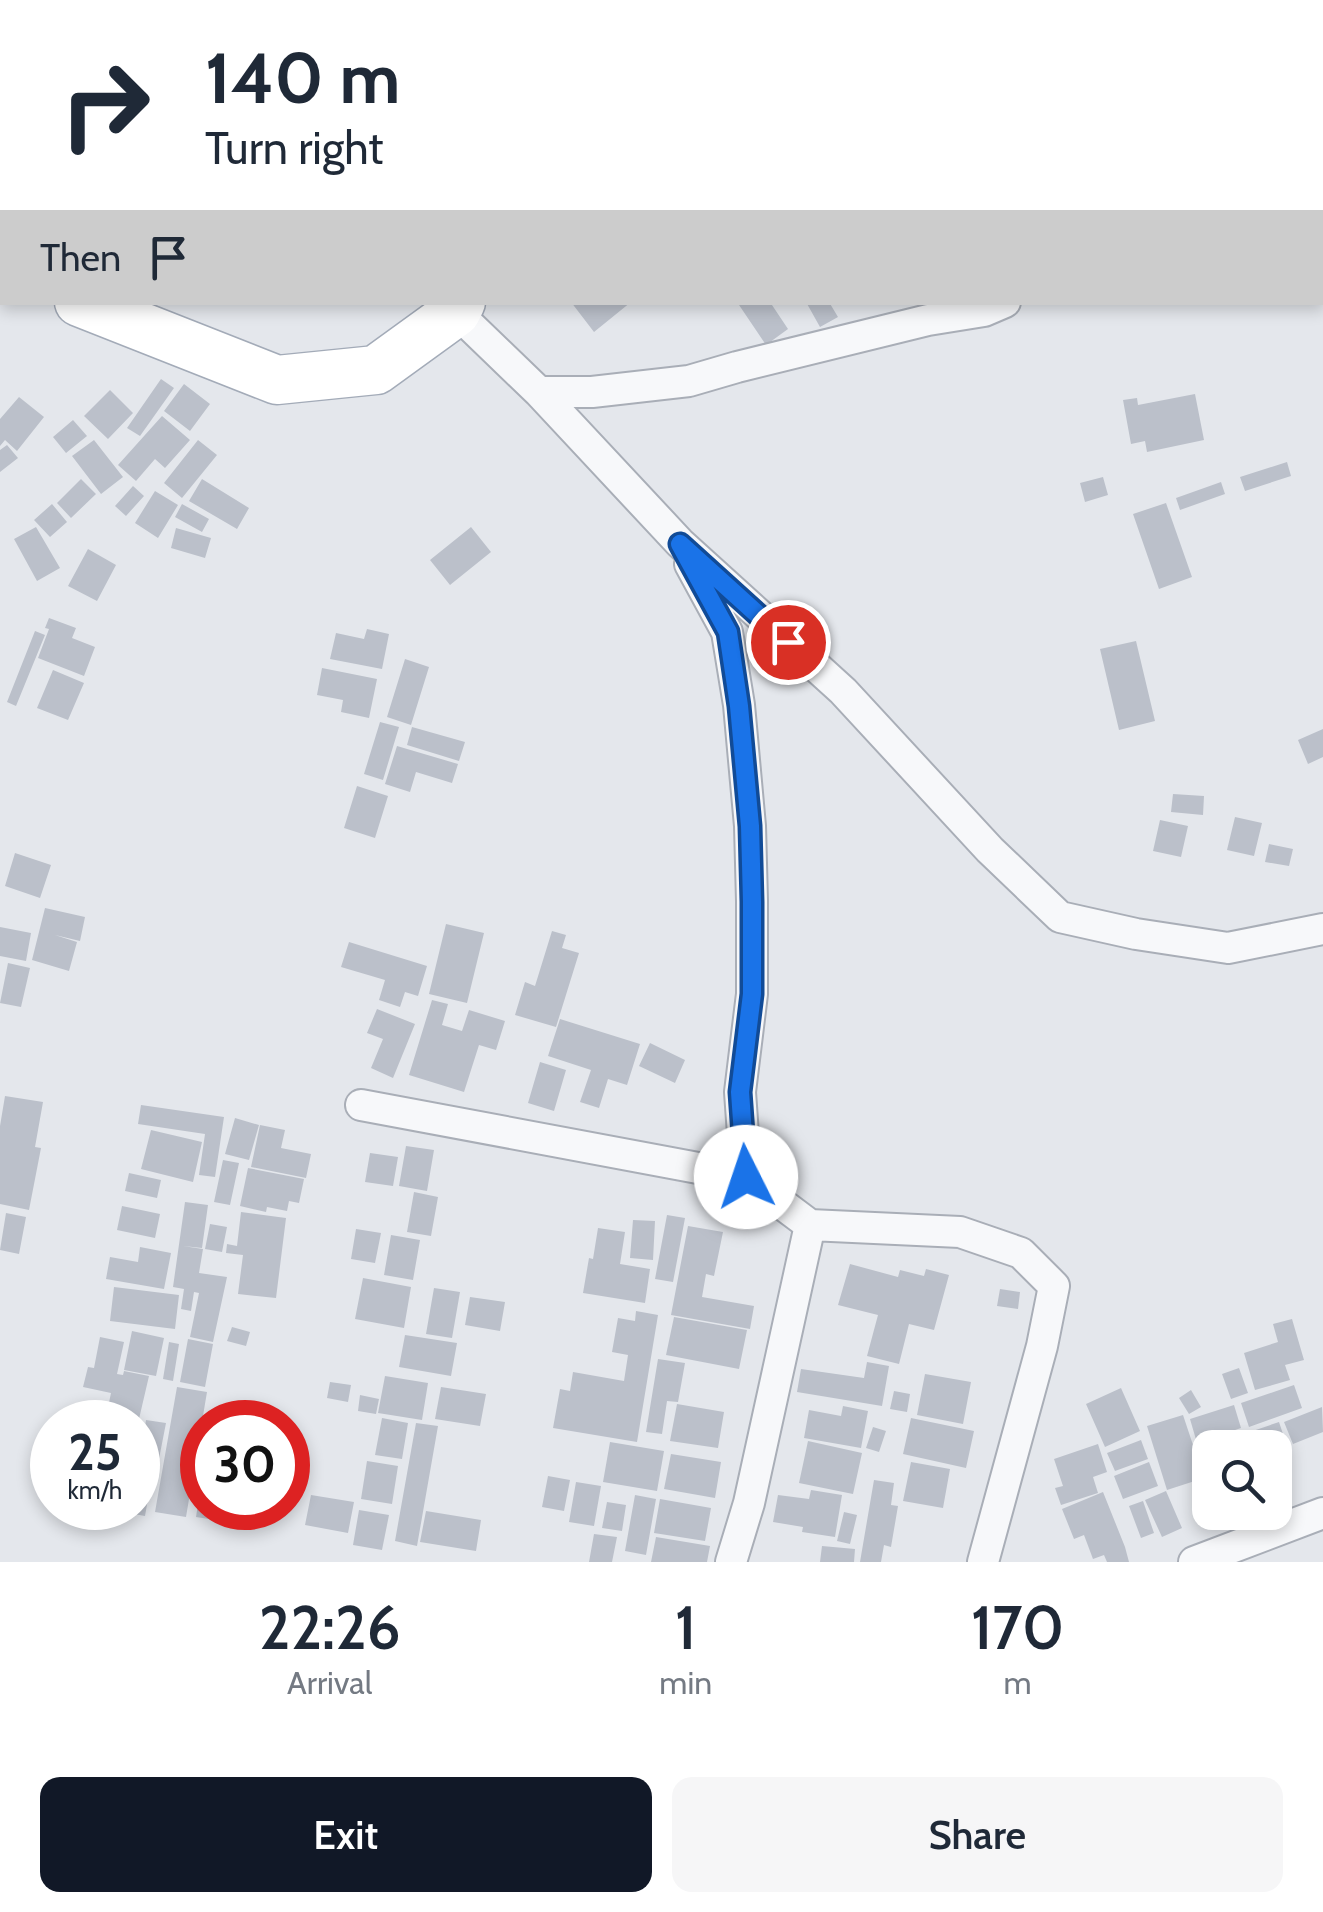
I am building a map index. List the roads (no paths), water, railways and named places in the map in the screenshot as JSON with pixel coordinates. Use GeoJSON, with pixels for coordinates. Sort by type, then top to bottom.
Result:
{"type":"FeatureCollection","features":[{"type":"Feature","properties":{"kind":"main road"},"geometry":{"type":"LineString","coordinates":[[87,305],[277,380],[376,370],[458,307]]}},
{"type":"Feature","properties":{"kind":"street"},"geometry":{"type":"LineString","coordinates":[[540,392],[592,392],[689,381],[998,305]]}},
{"type":"Feature","properties":{"kind":"street"},"geometry":{"type":"LineString","coordinates":[[458,307],[680,544],[843,692],[990,850],[1060,917],[1228,948],[1323,930]]}},
{"type":"Feature","properties":{"kind":"street"},"geometry":{"type":"LineString","coordinates":[[680,544],[728,632],[739,706],[750,826],[752,902],[752,994],[740,1092],[746,1177]]}},
{"type":"Feature","properties":{"kind":"street"},"geometry":{"type":"LineString","coordinates":[[361,1104],[746,1177],[810,1224],[960,1232],[1020,1253],[1054,1286],[1042,1346],[983,1562]]}},
{"type":"Feature","properties":{"kind":"street"},"geometry":{"type":"LineString","coordinates":[[731,1562],[749,1503],[810,1224]]}},
{"type":"Feature","properties":{"kind":"street"},"geometry":{"type":"LineString","coordinates":[[1194,1562],[1323,1513]]}}]}
